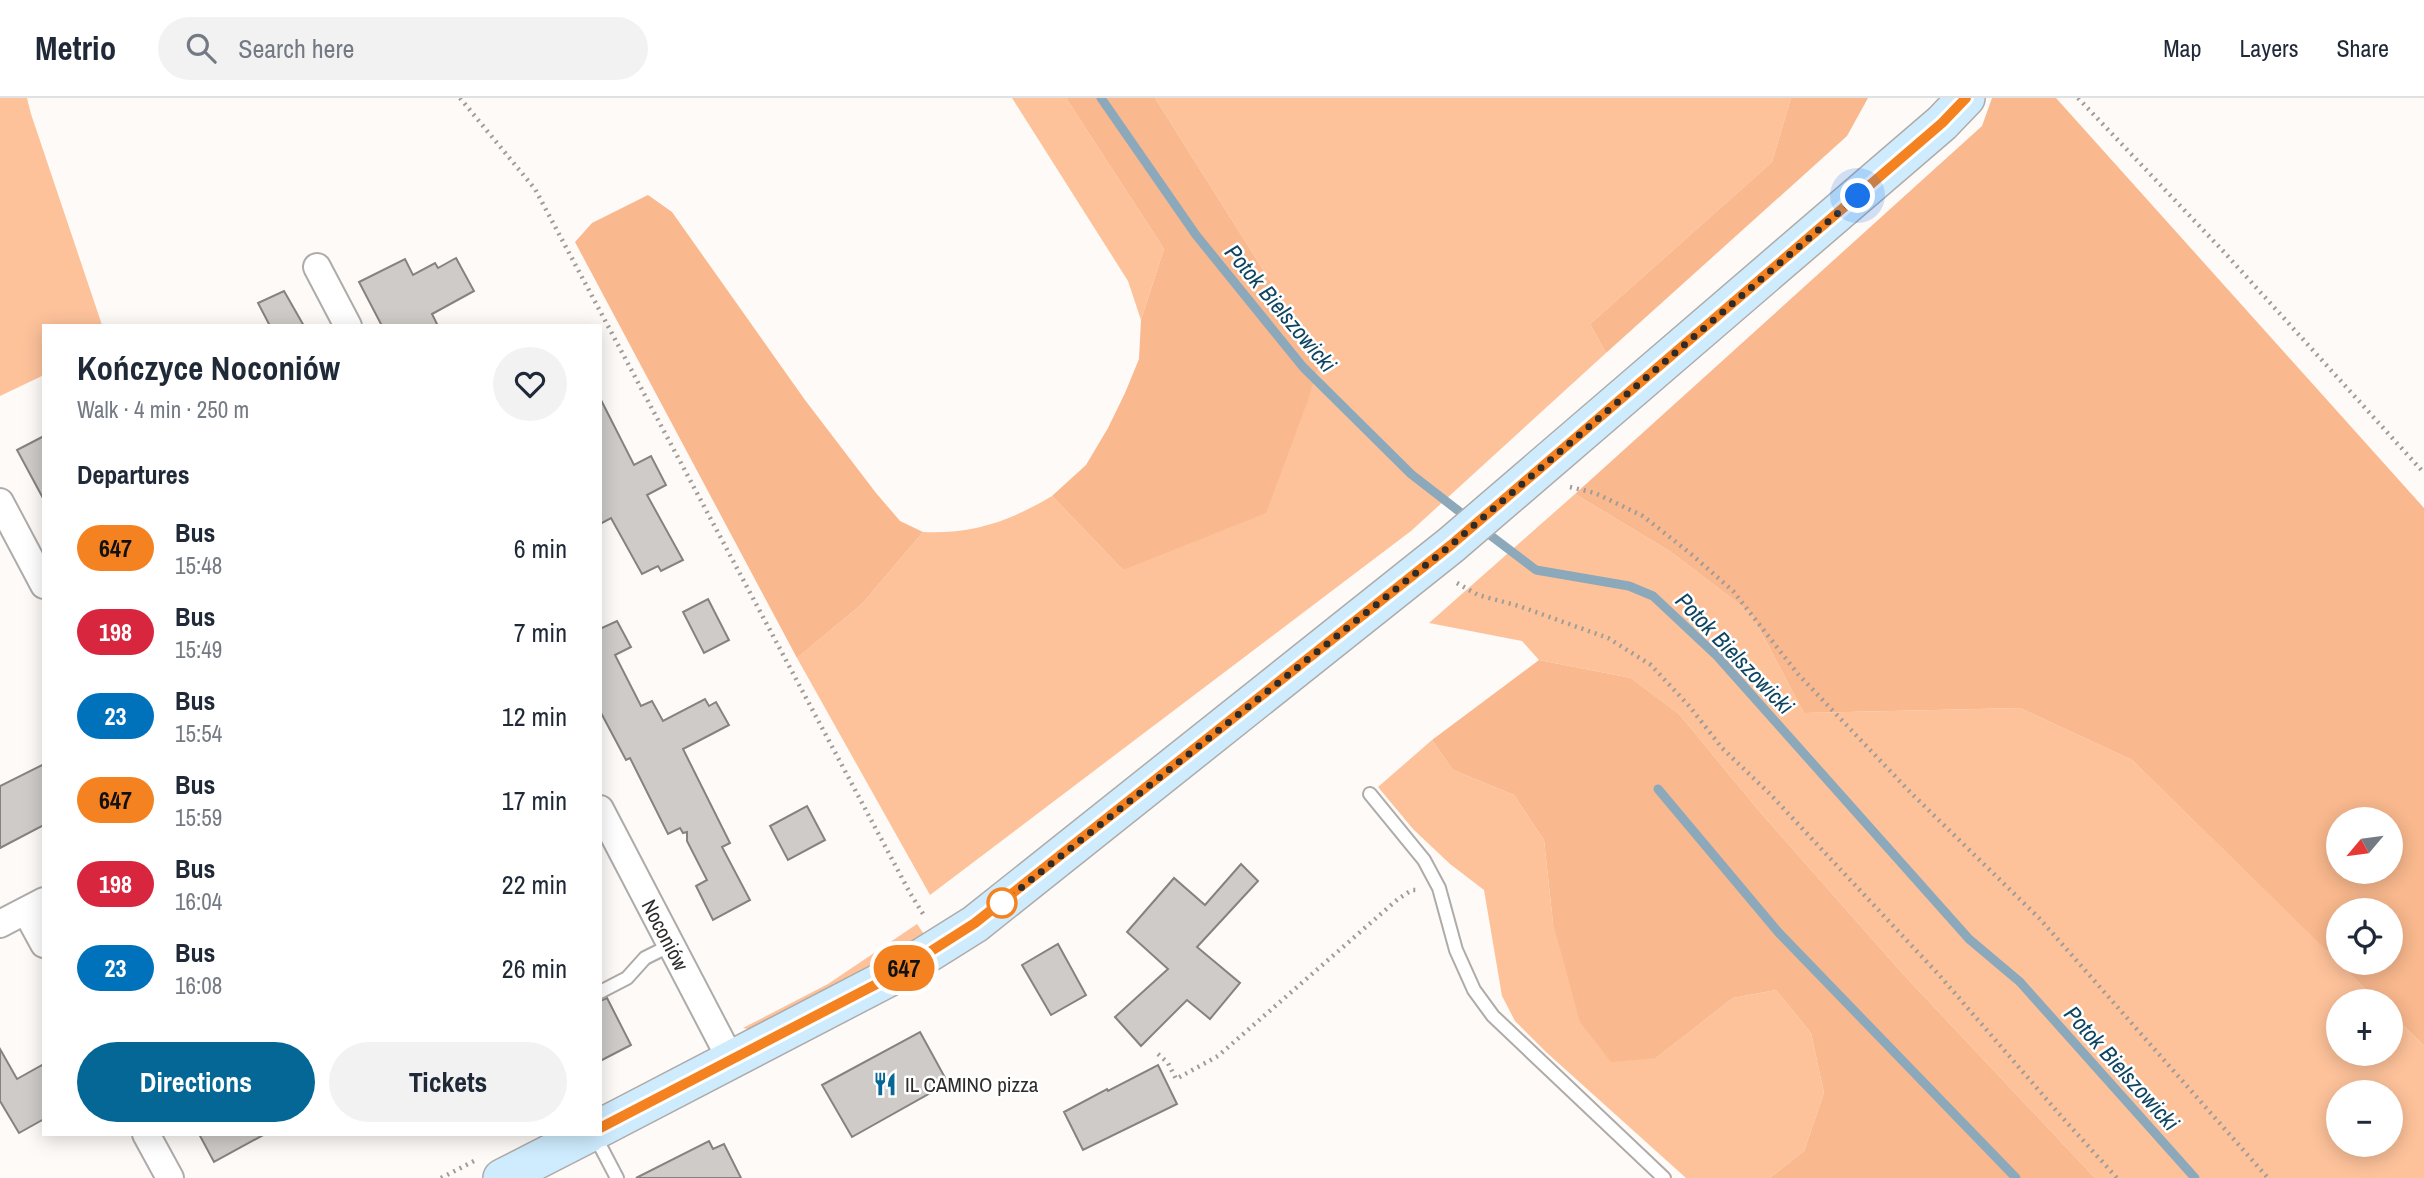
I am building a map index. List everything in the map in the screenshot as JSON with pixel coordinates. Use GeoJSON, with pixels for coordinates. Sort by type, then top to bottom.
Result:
{"type":"FeatureCollection","features":[{"type":"Feature","properties":{"kind":"main road"},"geometry":{"type":"LineString","coordinates":[[602,1127],[892,976],[944,945],[1039,875],[1441,553],[1942,123],[1966,98]]}},
{"type":"Feature","properties":{"kind":"main road"},"geometry":{"type":"LineString","coordinates":[[502,1178],[584,1136]]}},
{"type":"Feature","properties":{"kind":"street"},"geometry":{"type":"LineString","coordinates":[[317,267],[347,324]]}},
{"type":"Feature","properties":{"kind":"street"},"geometry":{"type":"LineString","coordinates":[[0,502],[42,581]]}},
{"type":"Feature","properties":{"kind":"street","name":"Noconiów"},"geometry":{"type":"LineString","coordinates":[[602,813],[730,1060]]}},
{"type":"Feature","properties":{"kind":"street"},"geometry":{"type":"LineString","coordinates":[[0,924],[35,906],[42,936]]}},
{"type":"Feature","properties":{"kind":"street"},"geometry":{"type":"LineString","coordinates":[[147,1136],[170,1178]]}},
{"type":"Feature","properties":{"kind":"lane"},"geometry":{"type":"LineString","coordinates":[[1370,794],[1424,860],[1439,888],[1457,950],[1474,990],[1493,1016],[1664,1178]]}},
{"type":"Feature","properties":{"kind":"lane"},"geometry":{"type":"LineString","coordinates":[[602,991],[627,978],[645,958],[671,945]]}},
{"type":"Feature","properties":{"kind":"lane"},"geometry":{"type":"LineString","coordinates":[[595,1136],[617,1178]]}},
{"type":"Feature","properties":{"kind":"path"},"geometry":{"type":"LineString","coordinates":[[460,98],[535,189],[903,881],[944,945]]}},
{"type":"Feature","properties":{"kind":"path"},"geometry":{"type":"LineString","coordinates":[[2078,98],[2224,252],[2424,474]]}},
{"type":"Feature","properties":{"kind":"path"},"geometry":{"type":"LineString","coordinates":[[1541,468],[1552,479],[1595,493],[1643,516],[1733,592],[1798,674],[1911,793],[2039,918],[2267,1178]]}},
{"type":"Feature","properties":{"kind":"path"},"geometry":{"type":"LineString","coordinates":[[1441,553],[1438,570],[1478,595],[1519,606],[1608,638],[1651,665],[1690,707],[1722,748],[1770,794],[1940,976],[2117,1178]]}},
{"type":"Feature","properties":{"kind":"path"},"geometry":{"type":"LineString","coordinates":[[1158,1054],[1168,1063],[1176,1079],[1217,1056],[1398,899],[1412,890],[1439,888]]}},
{"type":"Feature","properties":{"kind":"shaded area"},"geometry":{"type":"Polygon","coordinates":[[[0,98],[27,98],[102,324],[42,324],[42,376],[0,396],[0,98]]]}},
{"type":"Feature","properties":{"kind":"shaded area"},"geometry":{"type":"Polygon","coordinates":[[[1012,98],[1066,98],[1164,249],[1141,320],[1128,281],[1012,98]]]}},
{"type":"Feature","properties":{"kind":"shaded area"},"geometry":{"type":"Polygon","coordinates":[[[1066,98],[1155,98],[1320,360],[1266,513],[1123,570],[1052,496],[1086,465],[1125,393],[1139,359],[1141,320],[1164,249],[1066,98]]]}},
{"type":"Feature","properties":{"kind":"shaded area"},"geometry":{"type":"Polygon","coordinates":[[[1155,98],[1791,98],[1772,162],[1590,324],[1606,353],[1411,531],[930,895],[797,658],[862,604],[923,532],[958,531],[990,524],[1052,496],[1123,570],[1320,360],[1155,98]]]}},
{"type":"Feature","properties":{"kind":"shaded area"},"geometry":{"type":"Polygon","coordinates":[[[1791,98],[1868,98],[1847,136],[1606,353],[1590,324],[1772,162],[1791,98]]]}},
{"type":"Feature","properties":{"kind":"shaded area"},"geometry":{"type":"Polygon","coordinates":[[[1992,98],[2056,98],[2424,508],[2424,1046],[2403,1025],[2403,989],[2366,989],[2351,975],[2403,975],[2403,898],[2326,898],[2326,950],[2132,760],[2020,708],[1804,713],[1751,613],[1671,552],[1575,494],[1982,126],[1992,98]]]}},
{"type":"Feature","properties":{"kind":"shaded area"},"geometry":{"type":"Polygon","coordinates":[[[648,195],[672,212],[805,400],[876,493],[900,521],[923,532],[862,604],[797,658],[575,242],[592,223],[648,195]]]}},
{"type":"Feature","properties":{"kind":"shaded area"},"geometry":{"type":"Polygon","coordinates":[[[1575,494],[1671,552],[1751,613],[1804,713],[2020,708],[2132,760],[2326,950],[2326,975],[2351,975],[2366,989],[2326,989],[2326,1066],[2403,1066],[2403,1025],[2424,1046],[2424,1178],[2095,1178],[1903,974],[1760,812],[1679,714],[1631,678],[1539,660],[1522,641],[1429,623],[1575,494]]]}},
{"type":"Feature","properties":{"kind":"shaded area"},"geometry":{"type":"Polygon","coordinates":[[[1539,660],[1631,678],[1679,714],[1760,812],[1903,974],[2095,1178],[1770,1178],[1804,1151],[1824,1093],[1811,1033],[1776,990],[1733,998],[1656,1058],[1611,1062],[1580,1022],[1553,923],[1544,840],[1514,795],[1453,770],[1432,740],[1539,660]]]}},
{"type":"Feature","properties":{"kind":"shaded area"},"geometry":{"type":"Polygon","coordinates":[[[1432,740],[1453,770],[1514,795],[1544,840],[1553,923],[1656,1058],[1733,998],[1776,990],[1811,1033],[1824,1093],[1804,1151],[1770,1178],[1686,1178],[1515,1021],[1502,996],[1484,890],[1450,864],[1413,829],[1378,787],[1432,740]]]}},
{"type":"Feature","properties":{"kind":"shaded area"},"geometry":{"type":"Polygon","coordinates":[[[917,924],[925,938],[752,1030],[743,1028],[828,984],[917,924]]]}},
{"type":"Feature","properties":{"kind":"building"},"geometry":{"type":"Polygon","coordinates":[[[456,258],[474,291],[432,314],[437,324],[381,324],[359,282],[405,259],[413,275],[435,263],[438,268],[456,258]]]}},
{"type":"Feature","properties":{"kind":"building"},"geometry":{"type":"Polygon","coordinates":[[[284,291],[303,324],[269,324],[258,303],[284,291]]]}},
{"type":"Feature","properties":{"kind":"building"},"geometry":{"type":"Polygon","coordinates":[[[602,402],[634,465],[651,456],[666,485],[647,495],[683,560],[661,571],[658,566],[642,574],[611,518],[602,523],[602,402]]]}},
{"type":"Feature","properties":{"kind":"building"},"geometry":{"type":"Polygon","coordinates":[[[42,437],[42,496],[17,450],[42,437]]]}},
{"type":"Feature","properties":{"kind":"building"},"geometry":{"type":"Polygon","coordinates":[[[708,599],[729,640],[704,653],[683,612],[708,599]]]}},
{"type":"Feature","properties":{"kind":"building"},"geometry":{"type":"Polygon","coordinates":[[[617,621],[631,647],[615,655],[641,706],[652,701],[663,721],[705,699],[709,706],[716,702],[729,725],[683,749],[730,843],[722,847],[750,900],[713,920],[696,886],[707,880],[687,841],[687,832],[683,833],[680,828],[668,834],[630,758],[626,760],[602,715],[602,628],[617,621]]]}},
{"type":"Feature","properties":{"kind":"building"},"geometry":{"type":"Polygon","coordinates":[[[42,765],[42,826],[0,848],[0,786],[42,765]]]}},
{"type":"Feature","properties":{"kind":"building"},"geometry":{"type":"Polygon","coordinates":[[[807,806],[825,840],[788,860],[770,826],[807,806]]]}},
{"type":"Feature","properties":{"kind":"building"},"geometry":{"type":"Polygon","coordinates":[[[1241,864],[1258,881],[1197,947],[1240,983],[1210,1019],[1187,1000],[1141,1046],[1115,1017],[1168,969],[1127,932],[1174,878],[1205,905],[1241,864]]]}},
{"type":"Feature","properties":{"kind":"building"},"geometry":{"type":"Polygon","coordinates":[[[1058,944],[1086,995],[1051,1015],[1022,965],[1058,944]]]}},
{"type":"Feature","properties":{"kind":"building"},"geometry":{"type":"Polygon","coordinates":[[[607,998],[631,1045],[602,1060],[602,1000],[607,998]]]}},
{"type":"Feature","properties":{"kind":"building","name":"IL CAMINO pizza"},"geometry":{"type":"Polygon","coordinates":[[[920,1032],[948,1083],[852,1137],[822,1085],[920,1032]]]}},
{"type":"Feature","properties":{"kind":"building"},"geometry":{"type":"Polygon","coordinates":[[[0,1049],[17,1079],[42,1065],[42,1120],[19,1133],[0,1101],[0,1049]]]}},
{"type":"Feature","properties":{"kind":"building"},"geometry":{"type":"Polygon","coordinates":[[[1158,1065],[1177,1104],[1083,1150],[1064,1112],[1158,1065]]]}},
{"type":"Feature","properties":{"kind":"building"},"geometry":{"type":"Polygon","coordinates":[[[200,1136],[261,1136],[214,1162],[200,1136]]]}},
{"type":"Feature","properties":{"kind":"building"},"geometry":{"type":"Polygon","coordinates":[[[709,1141],[713,1149],[724,1144],[741,1178],[636,1178],[709,1141]]]}},
{"type":"Feature","properties":{"kind":"waterway","name":"Potok Bielszowicki"},"geometry":{"type":"LineString","coordinates":[[1101,98],[1196,235],[1303,367],[1411,474],[1469,519]]}},
{"type":"Feature","properties":{"kind":"waterway","name":"Potok Bielszowicki"},"geometry":{"type":"LineString","coordinates":[[1482,529],[1536,570],[1629,586],[1653,596],[1717,656],[1969,939],[2020,982],[2195,1178]]}},
{"type":"Feature","properties":{"kind":"waterway"},"geometry":{"type":"LineString","coordinates":[[1658,789],[1779,933],[2016,1178]]}},
{"type":"Feature","properties":{"kind":"bus line","name":"647"},"geometry":{"type":"LineString","coordinates":[[602,1127],[892,976],[944,945],[1039,875],[1113,813],[1451,545],[1942,123],[1966,98]]}},
{"type":"Feature","properties":{"kind":"place","name":"IL CAMINO pizza"},"geometry":{"type":"Point","coordinates":[885,1084]}},
{"type":"Feature","properties":{"kind":"route"},"geometry":{"type":"LineString","coordinates":[[1002,903],[997,907],[1451,545],[1858,196]]}}]}
